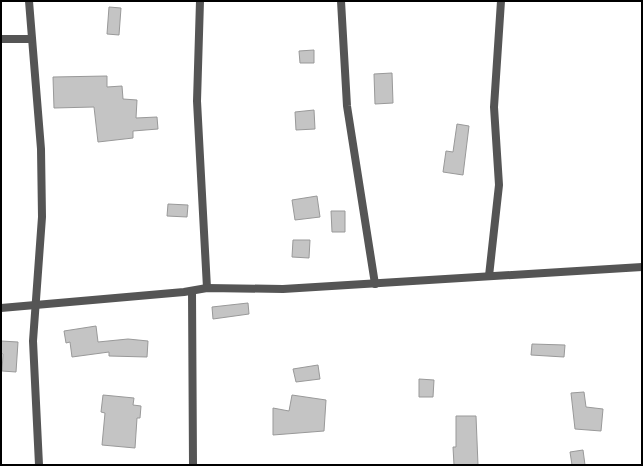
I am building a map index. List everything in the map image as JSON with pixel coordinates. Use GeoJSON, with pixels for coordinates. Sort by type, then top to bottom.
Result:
{"type":"FeatureCollection","features":[{"type":"Feature","properties":{"kind":"street"},"geometry":{"type":"LineString","coordinates":[[29,1],[41,150],[42,218],[34,306],[33,349],[39,465]]}},
{"type":"Feature","properties":{"kind":"street"},"geometry":{"type":"LineString","coordinates":[[200,1],[197,101],[207,288]]}},
{"type":"Feature","properties":{"kind":"street"},"geometry":{"type":"LineString","coordinates":[[342,1],[347,106],[375,284]]}},
{"type":"Feature","properties":{"kind":"street"},"geometry":{"type":"LineString","coordinates":[[488,276],[499,185],[494,107],[501,1]]}},
{"type":"Feature","properties":{"kind":"street"},"geometry":{"type":"LineString","coordinates":[[1,38],[32,39]]}},
{"type":"Feature","properties":{"kind":"street"},"geometry":{"type":"LineString","coordinates":[[1,308],[192,291],[207,288],[283,289],[642,267]]}},
{"type":"Feature","properties":{"kind":"street"},"geometry":{"type":"LineString","coordinates":[[192,291],[193,465]]}},
{"type":"Feature","properties":{"kind":"building"},"geometry":{"type":"Polygon","coordinates":[[[109,7],[121,8],[119,35],[107,34],[109,7]]]}},
{"type":"Feature","properties":{"kind":"building"},"geometry":{"type":"Polygon","coordinates":[[[314,50],[314,63],[300,63],[299,51],[314,50]]]}},
{"type":"Feature","properties":{"kind":"building"},"geometry":{"type":"Polygon","coordinates":[[[392,73],[393,103],[375,104],[374,74],[392,73]]]}},
{"type":"Feature","properties":{"kind":"building"},"geometry":{"type":"Polygon","coordinates":[[[107,76],[107,87],[122,86],[123,99],[137,100],[136,118],[157,117],[158,129],[133,131],[133,138],[98,142],[94,107],[54,108],[53,77],[107,76]]]}},
{"type":"Feature","properties":{"kind":"building"},"geometry":{"type":"Polygon","coordinates":[[[314,110],[315,129],[296,130],[295,112],[314,110]]]}},
{"type":"Feature","properties":{"kind":"building"},"geometry":{"type":"Polygon","coordinates":[[[457,124],[469,126],[463,175],[443,172],[446,151],[453,152],[457,124]]]}},
{"type":"Feature","properties":{"kind":"building"},"geometry":{"type":"Polygon","coordinates":[[[317,196],[320,217],[295,220],[292,200],[317,196]]]}},
{"type":"Feature","properties":{"kind":"building"},"geometry":{"type":"Polygon","coordinates":[[[168,204],[188,205],[187,217],[167,216],[168,204]]]}},
{"type":"Feature","properties":{"kind":"building"},"geometry":{"type":"Polygon","coordinates":[[[331,211],[345,211],[345,232],[332,232],[331,211]]]}},
{"type":"Feature","properties":{"kind":"building"},"geometry":{"type":"Polygon","coordinates":[[[293,240],[310,240],[309,258],[292,257],[293,240]]]}},
{"type":"Feature","properties":{"kind":"building"},"geometry":{"type":"Polygon","coordinates":[[[248,303],[249,314],[213,319],[212,307],[248,303]]]}},
{"type":"Feature","properties":{"kind":"building"},"geometry":{"type":"Polygon","coordinates":[[[96,326],[98,342],[128,339],[148,341],[147,357],[109,356],[109,352],[72,357],[70,342],[66,343],[64,331],[96,326]]]}},
{"type":"Feature","properties":{"kind":"building"},"geometry":{"type":"Polygon","coordinates":[[[1,341],[18,342],[16,372],[2,371],[3,354],[1,353],[1,341]]]}},
{"type":"Feature","properties":{"kind":"building"},"geometry":{"type":"Polygon","coordinates":[[[532,344],[565,345],[564,357],[531,355],[532,344]]]}},
{"type":"Feature","properties":{"kind":"building"},"geometry":{"type":"Polygon","coordinates":[[[318,365],[320,379],[296,382],[293,369],[318,365]]]}},
{"type":"Feature","properties":{"kind":"building"},"geometry":{"type":"Polygon","coordinates":[[[419,379],[434,380],[433,397],[419,397],[419,379]]]}},
{"type":"Feature","properties":{"kind":"building"},"geometry":{"type":"Polygon","coordinates":[[[584,392],[586,407],[603,409],[601,431],[575,429],[571,393],[584,392]]]}},
{"type":"Feature","properties":{"kind":"building"},"geometry":{"type":"Polygon","coordinates":[[[103,395],[134,398],[133,405],[141,406],[140,418],[137,418],[135,448],[102,445],[105,413],[101,412],[103,395]]]}},
{"type":"Feature","properties":{"kind":"building"},"geometry":{"type":"Polygon","coordinates":[[[292,395],[326,400],[324,431],[273,435],[273,408],[289,411],[292,395]]]}},
{"type":"Feature","properties":{"kind":"building"},"geometry":{"type":"Polygon","coordinates":[[[456,416],[476,416],[478,465],[454,465],[453,447],[456,447],[456,416]]]}},
{"type":"Feature","properties":{"kind":"building"},"geometry":{"type":"Polygon","coordinates":[[[583,450],[585,465],[572,465],[570,452],[583,450]]]}}]}
